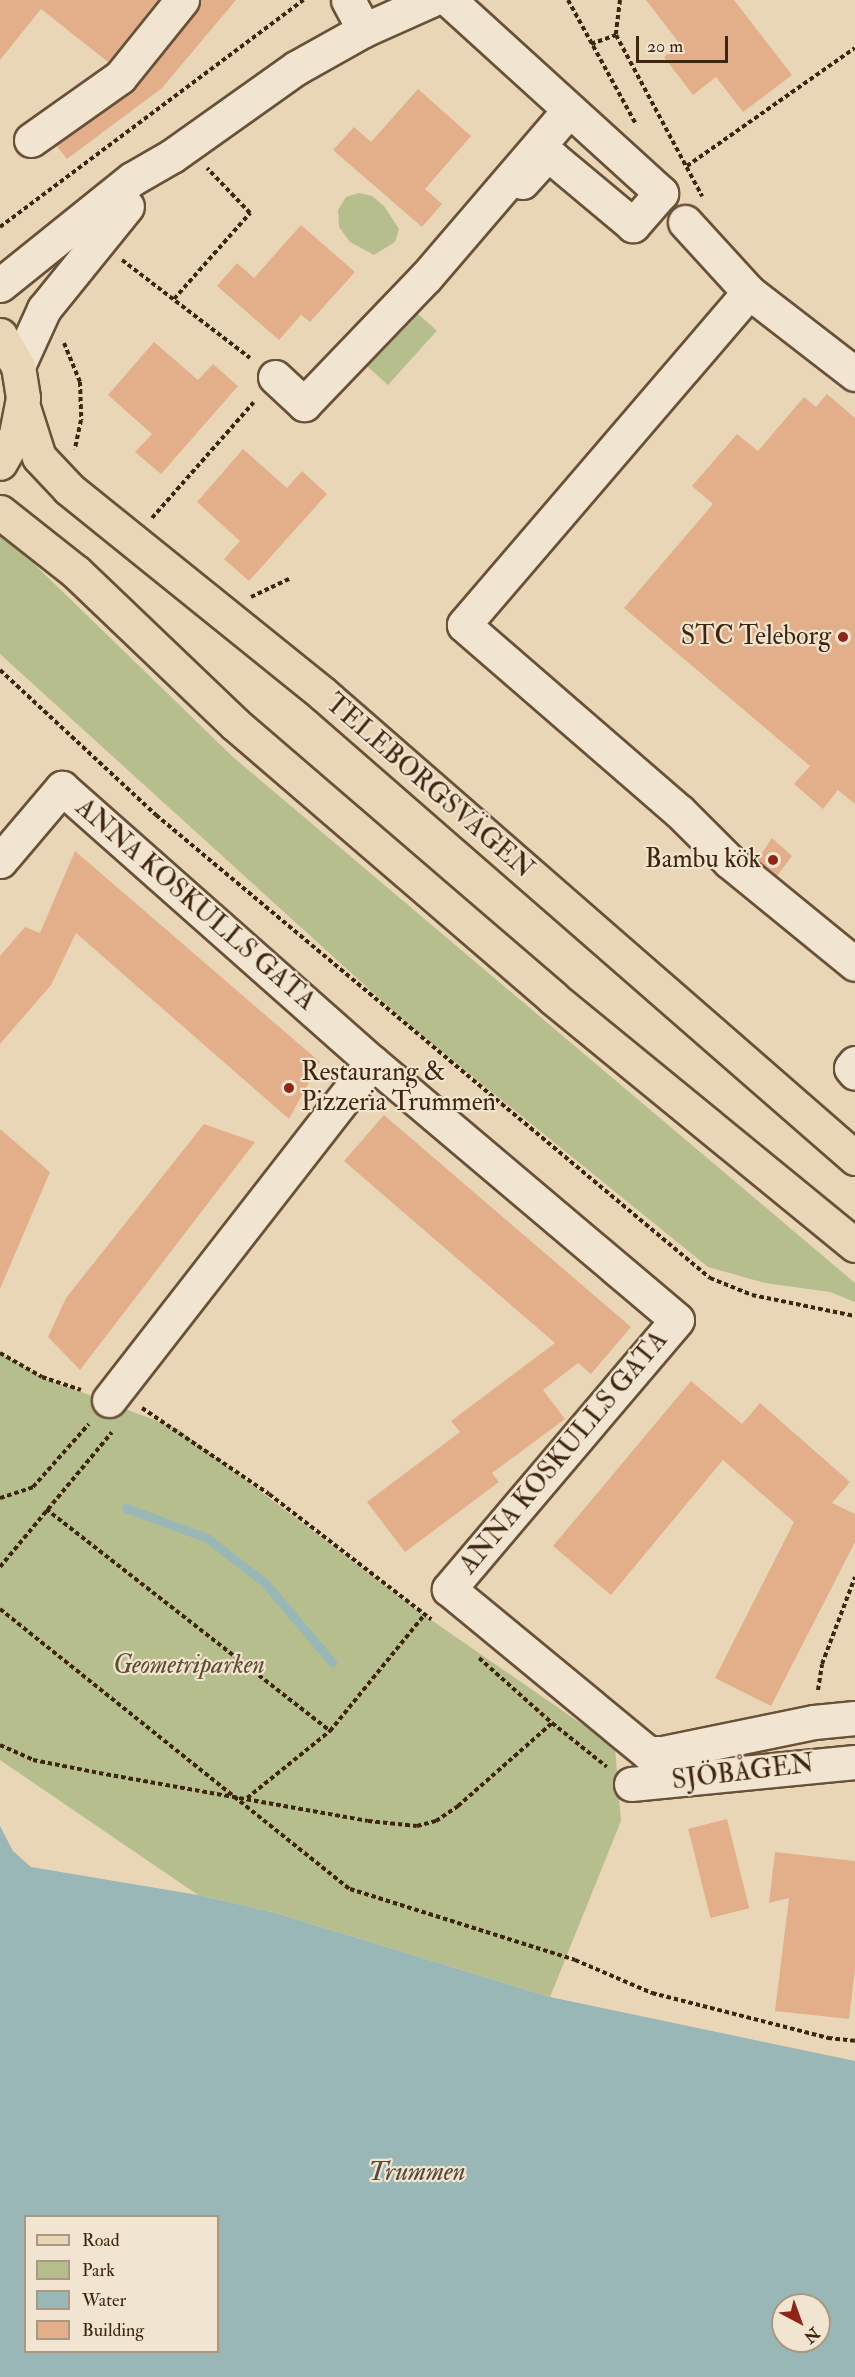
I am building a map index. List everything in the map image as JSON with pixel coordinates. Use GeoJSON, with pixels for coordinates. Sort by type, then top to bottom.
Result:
{"type":"FeatureCollection","features":[{"type":"Feature","properties":{"kind":"main road"},"geometry":{"type":"LineString","coordinates":[[0,334],[18,366],[23,406],[16,435],[0,463]]}},
{"type":"Feature","properties":{"kind":"main road","name":"TELEBORGSVÄGEN"},"geometry":{"type":"LineString","coordinates":[[23,406],[39,457],[69,489],[323,694],[855,1158]]}},
{"type":"Feature","properties":{"kind":"main road"},"geometry":{"type":"LineString","coordinates":[[0,512],[76,572],[235,724],[553,998],[855,1245]]}},
{"type":"Feature","properties":{"kind":"street"},"geometry":{"type":"LineString","coordinates":[[31,140],[120,76],[182,0]]}},
{"type":"Feature","properties":{"kind":"street"},"geometry":{"type":"LineString","coordinates":[[348,0],[364,30]]}},
{"type":"Feature","properties":{"kind":"street"},"geometry":{"type":"LineString","coordinates":[[18,366],[44,309],[75,265],[186,158],[296,68],[364,30],[431,0]]}},
{"type":"Feature","properties":{"kind":"street"},"geometry":{"type":"LineString","coordinates":[[449,0],[661,193],[633,225],[554,158],[543,159],[522,182]]}},
{"type":"Feature","properties":{"kind":"street"},"geometry":{"type":"LineString","coordinates":[[275,377],[304,404],[426,277],[569,110]]}},
{"type":"Feature","properties":{"kind":"street"},"geometry":{"type":"LineString","coordinates":[[0,285],[132,179],[186,158]]}},
{"type":"Feature","properties":{"kind":"street"},"geometry":{"type":"LineString","coordinates":[[695,215],[749,291],[855,374]]}},
{"type":"Feature","properties":{"kind":"street"},"geometry":{"type":"LineString","coordinates":[[749,291],[464,624],[678,812],[730,862],[855,964]]}},
{"type":"Feature","properties":{"kind":"street","name":"ANNA KOSKULLS GATA"},"geometry":{"type":"LineString","coordinates":[[0,861],[62,788],[372,1062],[677,1320],[449,1589],[648,1753],[663,1754],[814,1722],[855,1718]]}},
{"type":"Feature","properties":{"kind":"street"},"geometry":{"type":"LineString","coordinates":[[111,1415],[372,1062]]}},
{"type":"Feature","properties":{"kind":"street"},"geometry":{"type":"LineString","coordinates":[[855,1063],[851,1068],[855,1073]]}},
{"type":"Feature","properties":{"kind":"street","name":"SJÖBÅGEN"},"geometry":{"type":"LineString","coordinates":[[631,1784],[855,1762]]}},
{"type":"Feature","properties":{"kind":"path"},"geometry":{"type":"LineString","coordinates":[[0,227],[303,0]]}},
{"type":"Feature","properties":{"kind":"path"},"geometry":{"type":"LineString","coordinates":[[620,0],[616,35],[687,166],[695,215]]}},
{"type":"Feature","properties":{"kind":"path"},"geometry":{"type":"LineString","coordinates":[[591,44],[616,35]]}},
{"type":"Feature","properties":{"kind":"path"},"geometry":{"type":"LineString","coordinates":[[687,166],[855,48]]}},
{"type":"Feature","properties":{"kind":"path"},"geometry":{"type":"LineString","coordinates":[[174,299],[250,213],[186,158]]}},
{"type":"Feature","properties":{"kind":"path"},"geometry":{"type":"LineString","coordinates":[[119,258],[275,377],[150,520]]}},
{"type":"Feature","properties":{"kind":"path"},"geometry":{"type":"LineString","coordinates":[[262,589],[291,578]]}},
{"type":"Feature","properties":{"kind":"path"},"geometry":{"type":"LineString","coordinates":[[0,670],[156,815],[710,1278],[752,1295],[855,1316]]}},
{"type":"Feature","properties":{"kind":"path"},"geometry":{"type":"LineString","coordinates":[[0,1353],[111,1415]]}},
{"type":"Feature","properties":{"kind":"path"},"geometry":{"type":"LineString","coordinates":[[0,1498],[33,1487],[111,1415],[136,1404],[178,1429],[434,1621]]}},
{"type":"Feature","properties":{"kind":"path"},"geometry":{"type":"LineString","coordinates":[[0,1567],[46,1509],[111,1415]]}},
{"type":"Feature","properties":{"kind":"path"},"geometry":{"type":"LineString","coordinates":[[46,1509],[330,1731]]}},
{"type":"Feature","properties":{"kind":"path"},"geometry":{"type":"LineString","coordinates":[[814,1722],[822,1664],[855,1577]]}},
{"type":"Feature","properties":{"kind":"path"},"geometry":{"type":"LineString","coordinates":[[247,1798],[330,1731],[424,1615],[449,1589]]}},
{"type":"Feature","properties":{"kind":"path"},"geometry":{"type":"LineString","coordinates":[[0,1609],[63,1656],[229,1795],[350,1889],[575,1960],[652,1993],[828,2038],[855,2041]]}},
{"type":"Feature","properties":{"kind":"path"},"geometry":{"type":"LineString","coordinates":[[475,1655],[552,1723],[631,1784]]}},
{"type":"Feature","properties":{"kind":"path"},"geometry":{"type":"LineString","coordinates":[[0,1745],[33,1760],[368,1821],[417,1826],[436,1821],[458,1806],[552,1723]]}},
{"type":"Feature","properties":{"kind":"green space"},"geometry":{"type":"Polygon","coordinates":[[[359,193],[372,196],[384,206],[399,229],[395,242],[374,255],[350,242],[339,227],[338,210],[346,197],[359,193]]]}},
{"type":"Feature","properties":{"kind":"green space"},"geometry":{"type":"Polygon","coordinates":[[[416,312],[437,331],[388,385],[367,366],[416,312]]]}},
{"type":"Feature","properties":{"kind":"green space"},"geometry":{"type":"Polygon","coordinates":[[[0,536],[30,560],[233,757],[855,1283],[855,1302],[830,1292],[765,1283],[708,1267],[403,1020],[0,654],[0,536]]]}},
{"type":"Feature","properties":{"kind":"green space","name":"Geometriparken"},"geometry":{"type":"Polygon","coordinates":[[[0,1353],[42,1377],[178,1429],[424,1615],[615,1747],[621,1821],[550,1997],[272,1912],[198,1895],[0,1760],[0,1353]]]}},
{"type":"Feature","properties":{"kind":"water","name":"Trummen"},"geometry":{"type":"Polygon","coordinates":[[[0,1826],[13,1851],[31,1867],[198,1895],[272,1912],[550,1997],[855,2061],[855,2377],[0,2377],[0,1826]]]}},
{"type":"Feature","properties":{"kind":"building"},"geometry":{"type":"Polygon","coordinates":[[[0,0],[158,0],[108,62],[41,9],[0,60],[0,0]]]}},
{"type":"Feature","properties":{"kind":"building"},"geometry":{"type":"Polygon","coordinates":[[[200,0],[236,0],[162,88],[67,159],[56,145],[134,89],[197,12],[200,0]]]}},
{"type":"Feature","properties":{"kind":"building"},"geometry":{"type":"Polygon","coordinates":[[[646,0],[734,0],[792,75],[743,112],[716,77],[693,95],[664,57],[680,44],[646,0]]]}},
{"type":"Feature","properties":{"kind":"building"},"geometry":{"type":"Polygon","coordinates":[[[418,89],[471,136],[425,189],[442,204],[422,227],[333,150],[354,127],[371,142],[418,89]]]}},
{"type":"Feature","properties":{"kind":"building"},"geometry":{"type":"Polygon","coordinates":[[[301,225],[355,272],[310,322],[301,315],[279,340],[217,286],[237,263],[254,278],[301,225]]]}},
{"type":"Feature","properties":{"kind":"building"},"geometry":{"type":"Polygon","coordinates":[[[154,342],[198,380],[213,364],[238,386],[161,474],[135,452],[152,434],[108,395],[154,342]]]}},
{"type":"Feature","properties":{"kind":"building"},"geometry":{"type":"Polygon","coordinates":[[[827,394],[855,418],[855,804],[838,790],[823,809],[794,784],[810,766],[624,608],[713,504],[692,486],[737,434],[758,451],[804,397],[816,407],[827,394]]]}},
{"type":"Feature","properties":{"kind":"building"},"geometry":{"type":"Polygon","coordinates":[[[243,449],[287,488],[302,471],[327,494],[249,581],[224,559],[240,541],[197,502],[243,449]]]}},
{"type":"Feature","properties":{"kind":"building","name":"Bambu kök"},"geometry":{"type":"Polygon","coordinates":[[[772,838],[792,856],[777,876],[757,860],[772,838]]]}},
{"type":"Feature","properties":{"kind":"building"},"geometry":{"type":"Polygon","coordinates":[[[75,851],[320,1062],[289,1119],[76,933],[51,985],[0,1044],[0,956],[25,927],[40,933],[75,851]]]}},
{"type":"Feature","properties":{"kind":"building"},"geometry":{"type":"Polygon","coordinates":[[[384,1115],[631,1327],[591,1374],[578,1363],[543,1390],[565,1419],[492,1473],[499,1482],[405,1552],[367,1502],[460,1432],[451,1421],[555,1343],[344,1161],[384,1115]]]}},
{"type":"Feature","properties":{"kind":"building"},"geometry":{"type":"Polygon","coordinates":[[[204,1124],[255,1142],[80,1370],[48,1337],[66,1298],[204,1124]]]}},
{"type":"Feature","properties":{"kind":"building"},"geometry":{"type":"Polygon","coordinates":[[[0,1129],[50,1172],[0,1289],[0,1129]]]}},
{"type":"Feature","properties":{"kind":"building"},"geometry":{"type":"Polygon","coordinates":[[[691,1381],[742,1424],[760,1403],[850,1482],[832,1503],[855,1514],[855,1542],[771,1706],[715,1678],[794,1522],[723,1460],[611,1595],[553,1546],[691,1381]]]}},
{"type":"Feature","properties":{"kind":"building"},"geometry":{"type":"Polygon","coordinates":[[[727,1819],[749,1908],[710,1918],[688,1829],[727,1819]]]}},
{"type":"Feature","properties":{"kind":"building"},"geometry":{"type":"Polygon","coordinates":[[[775,1852],[855,1861],[855,1969],[849,2019],[775,2011],[789,1898],[769,1903],[775,1852]]]}},
{"type":"Feature","properties":{"kind":"waterway"},"geometry":{"type":"LineString","coordinates":[[126,1508],[207,1538],[265,1583],[332,1662]]}},
{"type":"Feature","properties":{"kind":"place","name":"STC Teleborg"},"geometry":{"type":"Point","coordinates":[843,637]}},
{"type":"Feature","properties":{"kind":"place","name":"Bambu kök"},"geometry":{"type":"Point","coordinates":[773,860]}},
{"type":"Feature","properties":{"kind":"place","name":"Restaurang & Pizzeria Trummen"},"geometry":{"type":"Point","coordinates":[289,1088]}}]}
